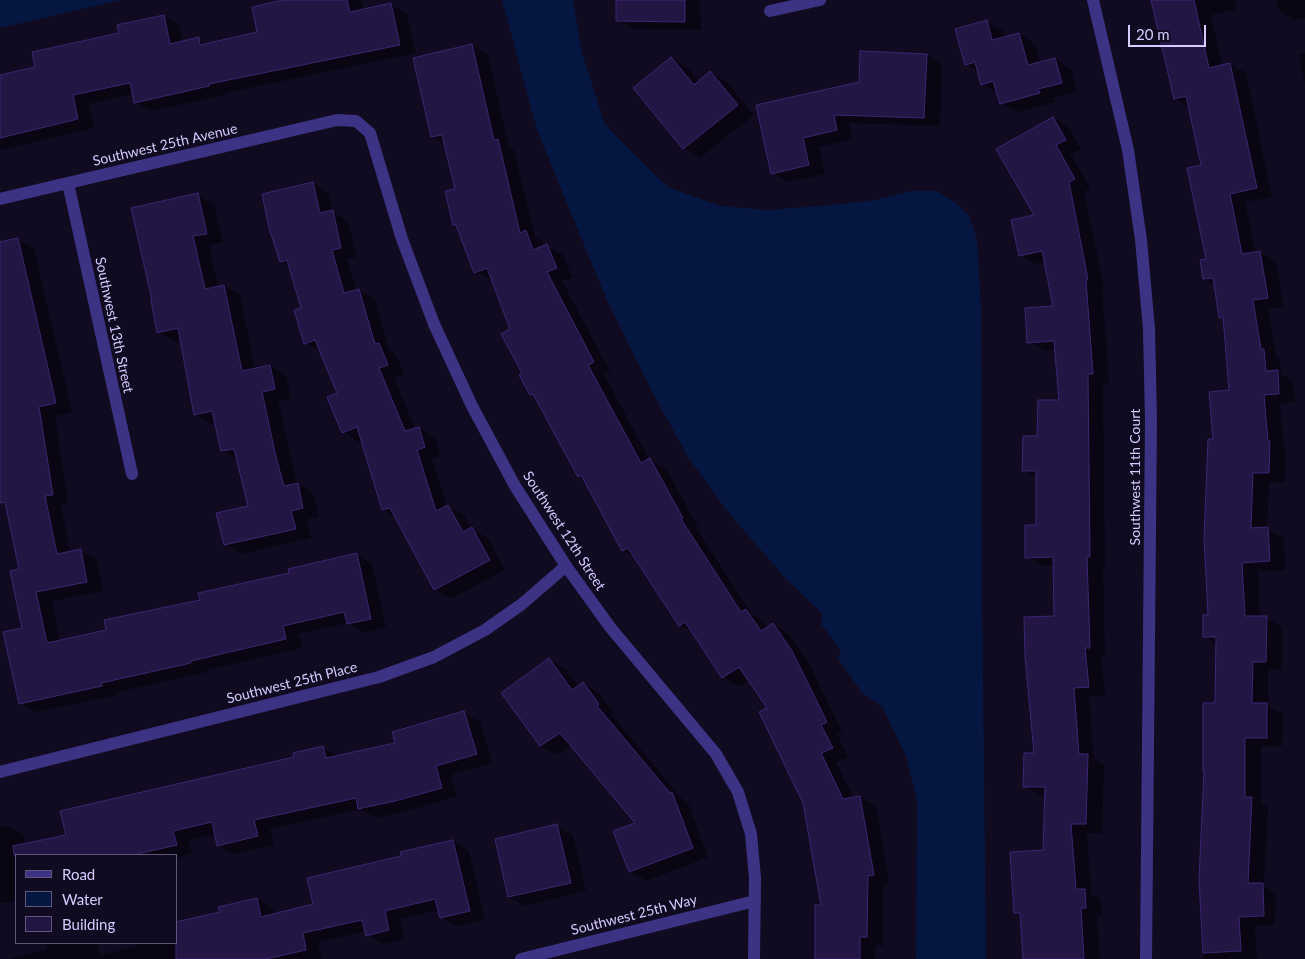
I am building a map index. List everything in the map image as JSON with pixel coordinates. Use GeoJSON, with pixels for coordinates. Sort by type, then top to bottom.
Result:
{"type":"FeatureCollection","features":[{"type":"Feature","properties":{"kind":"street"},"geometry":{"type":"LineString","coordinates":[[770,11],[820,0]]}},
{"type":"Feature","properties":{"kind":"street","name":"Southwest 11th Court"},"geometry":{"type":"LineString","coordinates":[[1093,0],[1128,150],[1141,240],[1149,329],[1151,420],[1146,959]]}},
{"type":"Feature","properties":{"kind":"street","name":"Southwest 25th Avenue"},"geometry":{"type":"LineString","coordinates":[[0,199],[337,120]]}},
{"type":"Feature","properties":{"kind":"street","name":"Southwest 12th Street"},"geometry":{"type":"LineString","coordinates":[[337,120],[356,121],[370,133],[402,239],[434,324],[472,406],[511,478],[566,566],[610,627],[716,754],[738,792],[751,834],[755,878],[754,959]]}},
{"type":"Feature","properties":{"kind":"street","name":"Southwest 13th Street"},"geometry":{"type":"LineString","coordinates":[[68,183],[132,474]]}},
{"type":"Feature","properties":{"kind":"street","name":"Southwest 25th Place"},"geometry":{"type":"LineString","coordinates":[[0,772],[379,677],[434,657],[485,630],[522,604],[566,566]]}},
{"type":"Feature","properties":{"kind":"street","name":"Southwest 25th Way"},"geometry":{"type":"LineString","coordinates":[[520,959],[755,901]]}},
{"type":"Feature","properties":{"kind":"water"},"geometry":{"type":"Polygon","coordinates":[[[0,0],[121,0],[0,28],[0,0]]]}},
{"type":"Feature","properties":{"kind":"water"},"geometry":{"type":"Polygon","coordinates":[[[502,0],[573,0],[582,52],[604,123],[668,187],[720,206],[768,210],[875,200],[910,191],[936,191],[955,202],[969,216],[977,240],[981,307],[986,959],[916,959],[917,800],[906,756],[882,706],[862,693],[838,658],[841,651],[821,624],[823,614],[787,580],[728,512],[688,457],[655,397],[606,298],[537,130],[502,0]]]}},
{"type":"Feature","properties":{"kind":"building"},"geometry":{"type":"Polygon","coordinates":[[[283,0],[347,0],[350,12],[391,3],[400,45],[209,84],[209,86],[134,103],[130,83],[73,95],[78,119],[0,138],[0,75],[35,67],[32,52],[119,33],[117,25],[164,15],[170,44],[199,37],[200,45],[257,32],[252,7],[283,0]]]}},
{"type":"Feature","properties":{"kind":"building"},"geometry":{"type":"Polygon","coordinates":[[[616,0],[685,0],[685,22],[616,21],[616,0]]]}},
{"type":"Feature","properties":{"kind":"building"},"geometry":{"type":"Polygon","coordinates":[[[1151,0],[1194,0],[1209,68],[1230,63],[1257,188],[1230,194],[1242,254],[1260,251],[1268,298],[1253,300],[1261,349],[1264,349],[1266,371],[1278,370],[1279,394],[1264,395],[1268,441],[1270,441],[1269,473],[1253,473],[1251,528],[1268,527],[1270,561],[1242,563],[1245,616],[1267,616],[1266,662],[1253,662],[1252,703],[1267,703],[1267,738],[1245,738],[1245,797],[1252,797],[1248,883],[1263,883],[1264,916],[1239,917],[1241,951],[1203,953],[1199,879],[1204,771],[1203,703],[1215,703],[1216,637],[1203,637],[1203,615],[1208,615],[1204,538],[1208,439],[1213,439],[1209,392],[1229,390],[1223,317],[1219,318],[1213,278],[1203,279],[1200,260],[1206,259],[1187,168],[1201,165],[1186,96],[1174,99],[1151,0]]]}},
{"type":"Feature","properties":{"kind":"building"},"geometry":{"type":"Polygon","coordinates":[[[987,20],[992,40],[1019,33],[1028,65],[1055,58],[1062,83],[1038,89],[1040,93],[1000,104],[993,81],[981,85],[975,62],[965,65],[955,29],[987,20]]]}},
{"type":"Feature","properties":{"kind":"building"},"geometry":{"type":"Polygon","coordinates":[[[472,44],[494,140],[498,139],[520,233],[526,230],[533,250],[547,244],[557,268],[547,272],[594,362],[588,365],[641,463],[650,458],[683,518],[681,519],[741,612],[746,609],[761,631],[773,623],[792,651],[827,722],[821,725],[833,748],[821,753],[843,799],[860,796],[874,875],[868,876],[867,937],[860,937],[860,959],[815,959],[815,905],[821,905],[803,803],[759,712],[767,708],[739,667],[722,678],[685,622],[679,626],[628,548],[622,551],[581,475],[578,477],[533,394],[530,395],[519,375],[522,373],[501,334],[510,329],[487,268],[474,273],[456,225],[453,225],[445,191],[455,189],[442,135],[431,137],[413,58],[472,44]]]}},
{"type":"Feature","properties":{"kind":"building"},"geometry":{"type":"Polygon","coordinates":[[[860,51],[927,54],[924,118],[834,115],[837,130],[803,138],[809,165],[771,174],[756,105],[859,82],[860,51]]]}},
{"type":"Feature","properties":{"kind":"building"},"geometry":{"type":"Polygon","coordinates":[[[671,57],[694,85],[710,71],[738,105],[683,149],[633,88],[671,57]]]}},
{"type":"Feature","properties":{"kind":"building"},"geometry":{"type":"Polygon","coordinates":[[[1053,117],[1066,140],[1056,145],[1075,179],[1069,182],[1088,279],[1086,280],[1093,374],[1088,374],[1090,557],[1087,557],[1090,648],[1085,648],[1089,687],[1074,688],[1079,754],[1088,754],[1086,824],[1071,824],[1076,889],[1085,889],[1086,908],[1081,908],[1084,959],[1023,959],[1020,913],[1014,913],[1010,852],[1043,850],[1045,787],[1023,787],[1024,753],[1034,753],[1025,657],[1024,617],[1054,616],[1053,557],[1025,558],[1025,525],[1036,525],[1036,471],[1022,471],[1023,436],[1037,436],[1038,400],[1059,400],[1054,341],[1027,343],[1025,308],[1053,306],[1042,251],[1019,256],[1011,220],[1034,215],[996,149],[1053,117]]]}},
{"type":"Feature","properties":{"kind":"building"},"geometry":{"type":"Polygon","coordinates":[[[313,182],[320,213],[333,210],[341,248],[332,250],[344,293],[359,289],[375,344],[379,343],[388,365],[379,368],[405,431],[419,427],[425,447],[417,450],[436,511],[448,505],[463,532],[472,527],[490,560],[434,590],[390,508],[382,510],[357,427],[342,433],[327,397],[337,393],[315,340],[304,344],[294,310],[301,308],[287,260],[280,262],[269,228],[262,194],[313,182]]]}},
{"type":"Feature","properties":{"kind":"building"},"geometry":{"type":"Polygon","coordinates":[[[198,193],[207,234],[193,236],[205,289],[224,285],[242,371],[270,365],[275,389],[262,392],[276,457],[284,486],[298,483],[303,508],[291,511],[296,529],[224,545],[216,513],[248,506],[234,449],[221,451],[212,411],[194,415],[178,328],[157,333],[152,300],[131,208],[198,193]]]}},
{"type":"Feature","properties":{"kind":"building"},"geometry":{"type":"Polygon","coordinates":[[[18,238],[56,403],[39,407],[53,495],[45,496],[57,554],[81,549],[87,582],[36,592],[47,643],[106,630],[104,620],[200,600],[198,593],[289,573],[288,569],[357,553],[371,619],[347,624],[344,612],[283,626],[286,639],[101,683],[102,686],[19,704],[3,632],[22,628],[10,571],[19,569],[5,502],[0,503],[0,242],[18,238]]]}},
{"type":"Feature","properties":{"kind":"building"},"geometry":{"type":"Polygon","coordinates":[[[549,658],[572,690],[583,682],[599,704],[597,706],[670,793],[672,792],[693,848],[629,872],[613,831],[635,823],[560,733],[540,746],[501,693],[549,658]]]}},
{"type":"Feature","properties":{"kind":"building"},"geometry":{"type":"Polygon","coordinates":[[[464,711],[477,754],[436,766],[442,788],[358,809],[356,798],[254,820],[258,836],[217,846],[212,822],[173,831],[177,845],[137,854],[14,855],[13,846],[66,835],[60,811],[294,757],[293,753],[323,746],[326,758],[395,743],[392,732],[464,711]]]}},
{"type":"Feature","properties":{"kind":"building"},"geometry":{"type":"Polygon","coordinates":[[[557,824],[571,883],[508,897],[495,839],[557,824]]]}},
{"type":"Feature","properties":{"kind":"building"},"geometry":{"type":"Polygon","coordinates":[[[453,840],[470,911],[440,918],[435,899],[385,911],[389,930],[366,936],[362,920],[303,933],[306,950],[266,959],[176,959],[178,922],[220,912],[218,907],[257,898],[261,917],[313,904],[307,878],[401,856],[400,852],[453,840]]]}}]}
